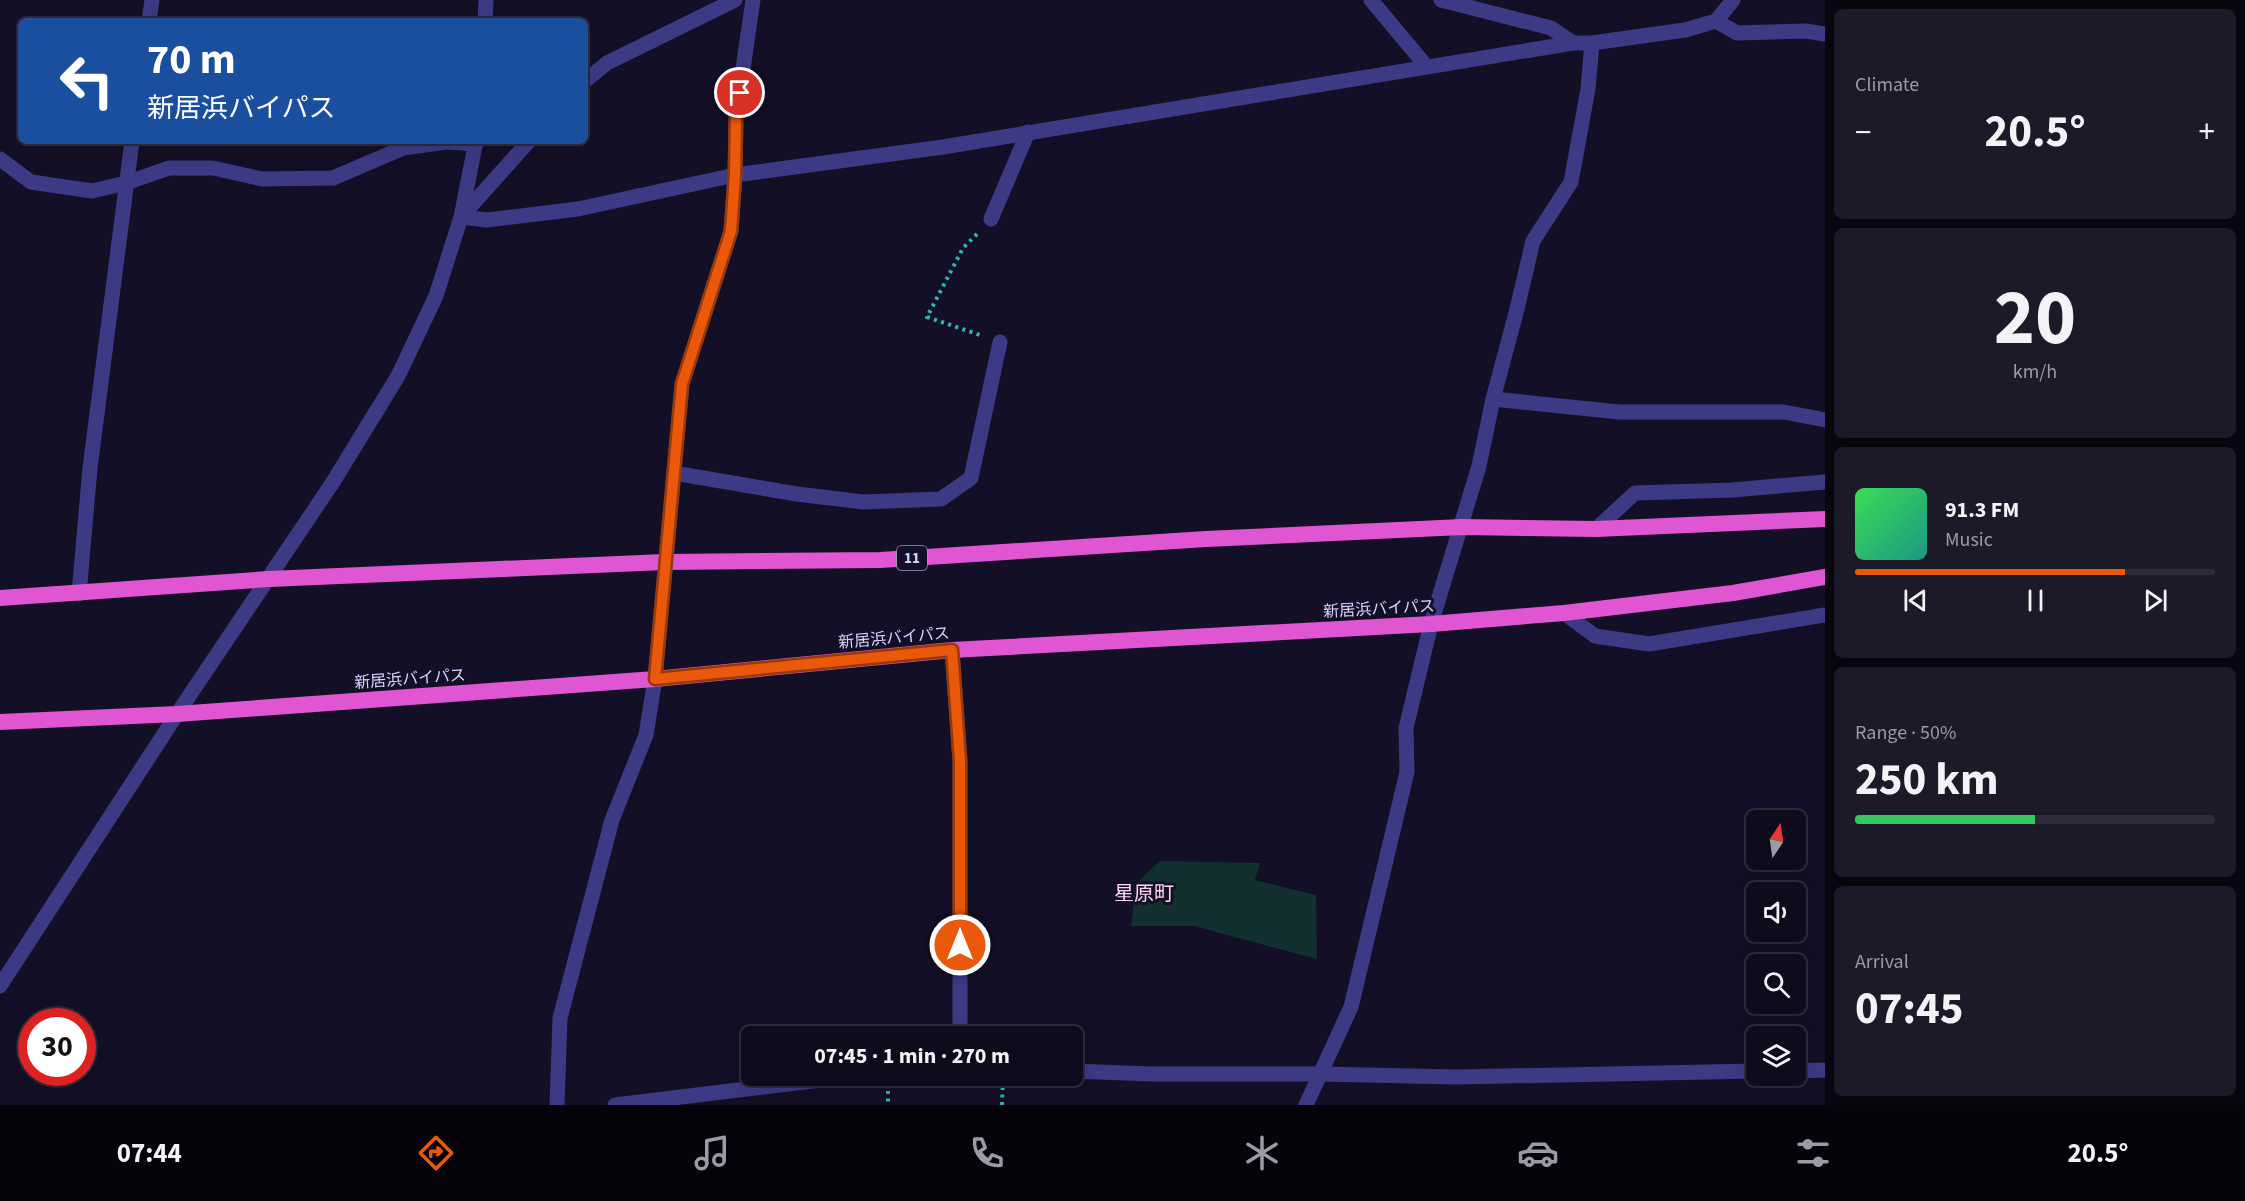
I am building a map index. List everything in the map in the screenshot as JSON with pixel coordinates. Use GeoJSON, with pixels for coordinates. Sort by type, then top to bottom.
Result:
{"type":"FeatureCollection","features":[{"type":"Feature","properties":{"kind":"highway","name":"11"},"geometry":{"type":"LineString","coordinates":[[0,598],[269,579],[664,562],[880,560],[1206,539],[1462,527],[1596,529],[1825,519]]}},
{"type":"Feature","properties":{"kind":"highway","name":"新居浜バイパス"},"geometry":{"type":"LineString","coordinates":[[0,722],[177,714],[655,679],[952,650],[1431,624],[1564,613],[1733,593],[1825,577]]}},
{"type":"Feature","properties":{"kind":"street"},"geometry":{"type":"LineString","coordinates":[[149,18],[152,0]]}},
{"type":"Feature","properties":{"kind":"street"},"geometry":{"type":"LineString","coordinates":[[485,18],[486,0]]}},
{"type":"Feature","properties":{"kind":"street"},"geometry":{"type":"LineString","coordinates":[[588,79],[607,63],[735,0]]}},
{"type":"Feature","properties":{"kind":"street"},"geometry":{"type":"LineString","coordinates":[[557,1105],[560,1018],[612,820],[646,735],[655,679],[682,384],[731,231],[736,117],[753,0]]}},
{"type":"Feature","properties":{"kind":"street"},"geometry":{"type":"LineString","coordinates":[[1371,0],[1427,67]]}},
{"type":"Feature","properties":{"kind":"street"},"geometry":{"type":"LineString","coordinates":[[1441,0],[1551,28],[1574,43]]}},
{"type":"Feature","properties":{"kind":"street"},"geometry":{"type":"LineString","coordinates":[[461,218],[487,220],[578,209],[735,175],[943,147],[1574,43],[1592,43],[1685,30],[1716,21],[1733,0]]}},
{"type":"Feature","properties":{"kind":"street"},"geometry":{"type":"LineString","coordinates":[[1716,21],[1737,33],[1806,31],[1825,34]]}},
{"type":"Feature","properties":{"kind":"street"},"geometry":{"type":"LineString","coordinates":[[1306,1105],[1351,1006],[1407,772],[1406,728],[1431,624],[1479,466],[1492,399],[1533,241],[1571,182],[1588,89],[1592,43]]}},
{"type":"Feature","properties":{"kind":"street"},"geometry":{"type":"LineString","coordinates":[[991,219],[1028,132]]}},
{"type":"Feature","properties":{"kind":"street"},"geometry":{"type":"LineString","coordinates":[[79,594],[90,468],[132,144]]}},
{"type":"Feature","properties":{"kind":"street"},"geometry":{"type":"LineString","coordinates":[[0,159],[31,182],[92,191],[126,183],[169,168],[213,168],[262,179],[333,178],[403,148],[432,144]]}},
{"type":"Feature","properties":{"kind":"street"},"geometry":{"type":"LineString","coordinates":[[0,986],[177,714],[269,579],[398,376],[436,296],[461,218],[476,144]]}},
{"type":"Feature","properties":{"kind":"street"},"geometry":{"type":"LineString","coordinates":[[461,218],[527,144]]}},
{"type":"Feature","properties":{"kind":"street"},"geometry":{"type":"LineString","coordinates":[[674,473],[797,494],[863,502],[941,499],[971,478],[1000,342]]}},
{"type":"Feature","properties":{"kind":"street"},"geometry":{"type":"LineString","coordinates":[[1492,399],[1619,412],[1784,412],[1825,420]]}},
{"type":"Feature","properties":{"kind":"street"},"geometry":{"type":"LineString","coordinates":[[1596,529],[1635,493],[1732,490],[1825,482]]}},
{"type":"Feature","properties":{"kind":"street"},"geometry":{"type":"LineString","coordinates":[[1564,613],[1595,636],[1649,644],[1825,615]]}},
{"type":"Feature","properties":{"kind":"street"},"geometry":{"type":"LineString","coordinates":[[952,650],[960,761],[960,1026]]}},
{"type":"Feature","properties":{"kind":"street"},"geometry":{"type":"LineString","coordinates":[[1806,1071],[1825,1070]]}},
{"type":"Feature","properties":{"kind":"street"},"geometry":{"type":"LineString","coordinates":[[1083,1071],[1457,1077],[1746,1071]]}},
{"type":"Feature","properties":{"kind":"street"},"geometry":{"type":"LineString","coordinates":[[615,1105],[772,1086]]}},
{"type":"Feature","properties":{"kind":"path"},"geometry":{"type":"LineString","coordinates":[[991,219],[963,248],[927,317],[1000,342]]}},
{"type":"Feature","properties":{"kind":"path"},"geometry":{"type":"LineString","coordinates":[[888,1086],[888,1105]]}},
{"type":"Feature","properties":{"kind":"path"},"geometry":{"type":"LineString","coordinates":[[1002,1105],[1003,1086]]}},
{"type":"Feature","properties":{"kind":"green space"},"geometry":{"type":"Polygon","coordinates":[[[1160,861],[1260,863],[1255,880],[1316,895],[1317,959],[1194,926],[1131,926],[1136,883],[1160,861]]]}},
{"type":"Feature","properties":{"kind":"district","name":"星原町"},"geometry":{"type":"Point","coordinates":[1144,894]}},
{"type":"Feature","properties":{"kind":"route"},"geometry":{"type":"LineString","coordinates":[[740,93],[736,117],[731,231],[682,384],[655,679],[952,650],[960,761],[960,945]]}}]}
